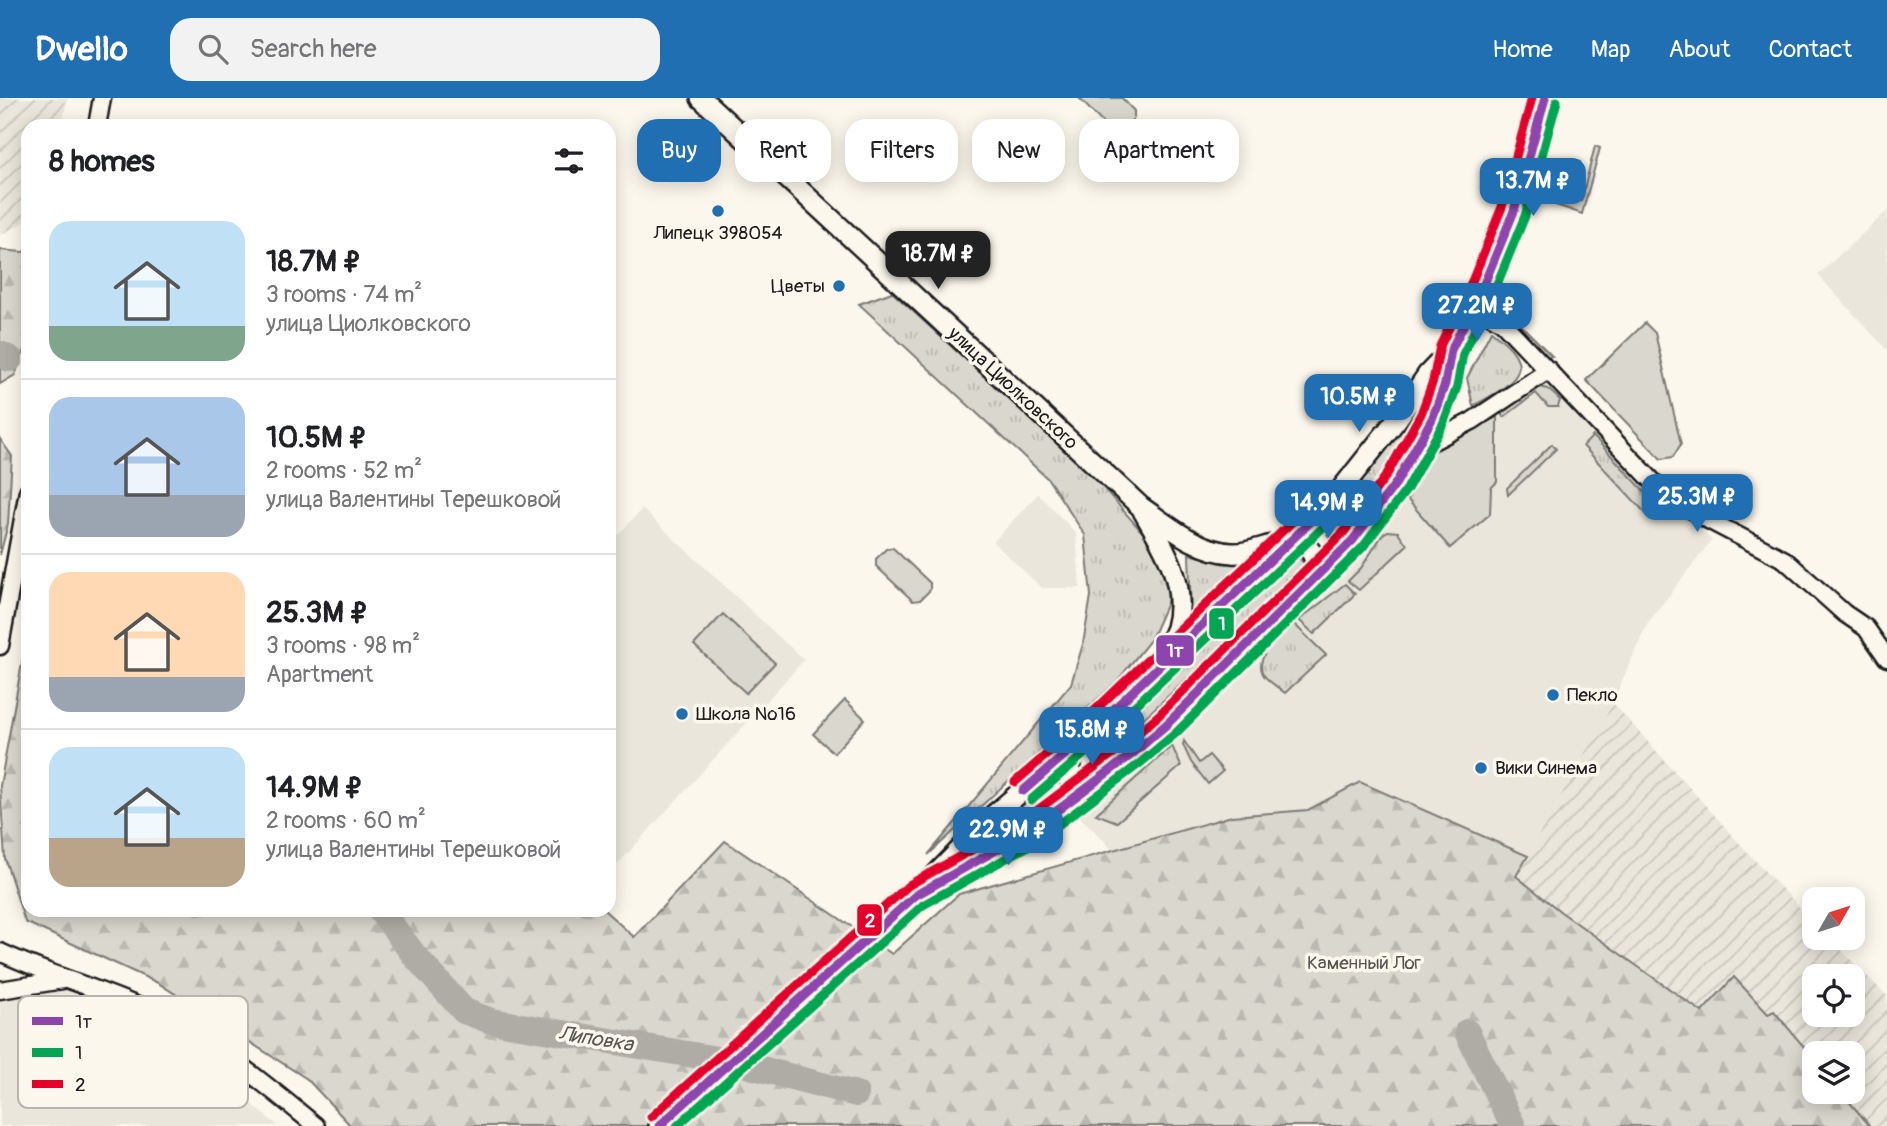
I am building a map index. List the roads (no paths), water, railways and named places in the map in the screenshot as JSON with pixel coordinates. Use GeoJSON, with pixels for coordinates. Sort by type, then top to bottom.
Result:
{"type":"FeatureCollection","features":[{"type":"Feature","properties":{"kind":"main road","name":"улица Циолковского"},"geometry":{"type":"LineString","coordinates":[[701,98],[1141,507]]}},
{"type":"Feature","properties":{"kind":"main road"},"geometry":{"type":"LineString","coordinates":[[659,1126],[910,901],[995,814],[1076,745],[1332,500],[1397,419],[1428,374],[1451,350],[1474,306],[1514,211],[1545,98]]}},
{"type":"Feature","properties":{"kind":"main road"},"geometry":{"type":"LineString","coordinates":[[910,901],[1030,831],[1131,755],[1167,724],[1317,577],[1374,514],[1414,451],[1432,419],[1445,384],[1451,350]]}},
{"type":"Feature","properties":{"kind":"main road"},"geometry":{"type":"LineString","coordinates":[[1141,507],[1193,542],[1233,554],[1291,542],[1303,545],[1311,551],[1317,577]]}},
{"type":"Feature","properties":{"kind":"main road"},"geometry":{"type":"LineString","coordinates":[[1141,507],[1167,551],[1177,577],[1176,627],[1160,665]]}},
{"type":"Feature","properties":{"kind":"main road"},"geometry":{"type":"LineString","coordinates":[[1094,727],[1096,740],[1107,753],[1117,756],[1131,755]]}},
{"type":"Feature","properties":{"kind":"main road"},"geometry":{"type":"LineString","coordinates":[[1075,799],[1069,786],[1069,769],[1076,745]]}},
{"type":"Feature","properties":{"kind":"street"},"geometry":{"type":"LineString","coordinates":[[98,119],[102,98]]}},
{"type":"Feature","properties":{"kind":"street"},"geometry":{"type":"LineString","coordinates":[[1474,306],[1502,322],[1662,491],[1710,521],[1785,560],[1844,613],[1866,628],[1887,657]]}},
{"type":"Feature","properties":{"kind":"street"},"geometry":{"type":"LineString","coordinates":[[1524,345],[1533,368],[1525,386]]}},
{"type":"Feature","properties":{"kind":"street"},"geometry":{"type":"LineString","coordinates":[[1414,451],[1472,421],[1549,370]]}},
{"type":"Feature","properties":{"kind":"street"},"geometry":{"type":"LineString","coordinates":[[0,646],[21,530]]}},
{"type":"Feature","properties":{"kind":"street"},"geometry":{"type":"LineString","coordinates":[[0,952],[109,996]]}},
{"type":"Feature","properties":{"kind":"street"},"geometry":{"type":"LineString","coordinates":[[0,990],[65,980]]}},
{"type":"Feature","properties":{"kind":"street"},"geometry":{"type":"LineString","coordinates":[[248,1072],[316,1126]]}},
{"type":"Feature","properties":{"kind":"waterway","name":"Липовка"},"geometry":{"type":"LineString","coordinates":[[0,354],[10,359]]}},
{"type":"Feature","properties":{"kind":"waterway","name":"Липовка"},"geometry":{"type":"LineString","coordinates":[[385,917],[415,956],[464,1011],[491,1021],[735,1062],[856,1094]]}},
{"type":"Feature","properties":{"kind":"waterway","name":"Липовка"},"geometry":{"type":"LineString","coordinates":[[1467,1032],[1513,1126]]}},
{"type":"Feature","properties":{"kind":"place","name":"Липецк 398054"},"geometry":{"type":"Point","coordinates":[718,211]}},
{"type":"Feature","properties":{"kind":"place","name":"Цветы"},"geometry":{"type":"Point","coordinates":[839,286]}},
{"type":"Feature","properties":{"kind":"place","name":"Пекло"},"geometry":{"type":"Point","coordinates":[1553,695]}},
{"type":"Feature","properties":{"kind":"place","name":"Школа №16"},"geometry":{"type":"Point","coordinates":[682,714]}},
{"type":"Feature","properties":{"kind":"place","name":"Вики Синема"},"geometry":{"type":"Point","coordinates":[1481,768]}},
{"type":"Feature","properties":{"kind":"park label","name":"Каменный Лог"},"geometry":{"type":"Point","coordinates":[1364,963]}}]}
